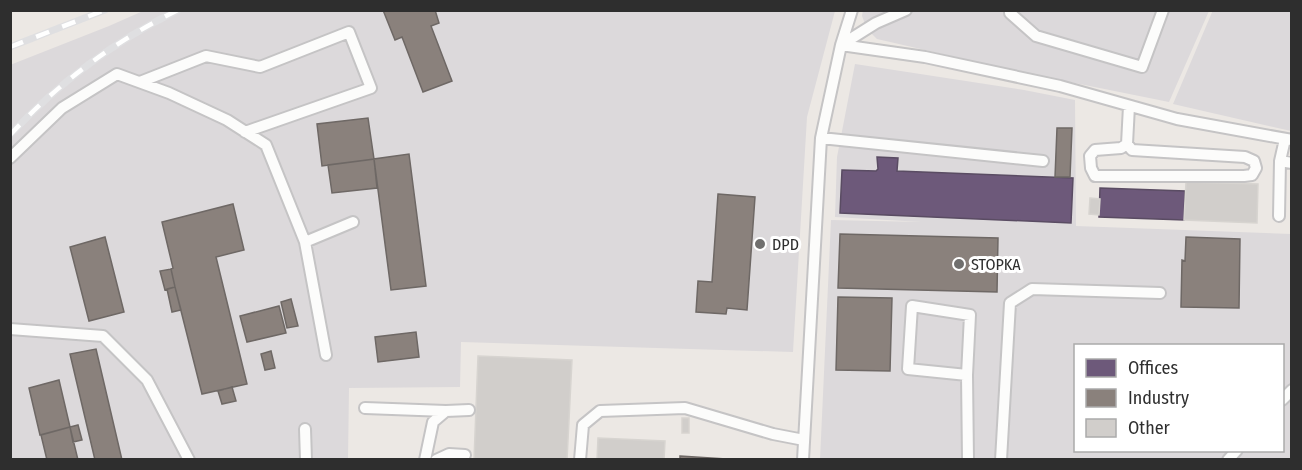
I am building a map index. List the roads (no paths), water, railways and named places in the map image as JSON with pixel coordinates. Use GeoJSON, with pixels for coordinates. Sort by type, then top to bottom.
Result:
{"type":"FeatureCollection","features":[{"type":"Feature","properties":{"kind":"lane"},"geometry":{"type":"LineString","coordinates":[[803,459],[820,138],[841,45],[852,10]]}},
{"type":"Feature","properties":{"kind":"lane"},"geometry":{"type":"LineString","coordinates":[[876,23],[879,10]]}},
{"type":"Feature","properties":{"kind":"lane"},"geometry":{"type":"LineString","coordinates":[[841,45],[876,23],[906,10]]}},
{"type":"Feature","properties":{"kind":"lane"},"geometry":{"type":"LineString","coordinates":[[1010,10],[1010,13],[1036,36],[1142,67],[1163,10]]}},
{"type":"Feature","properties":{"kind":"lane"},"geometry":{"type":"LineString","coordinates":[[140,82],[206,56],[260,68],[349,32],[371,88],[245,132]]}},
{"type":"Feature","properties":{"kind":"lane"},"geometry":{"type":"LineString","coordinates":[[841,45],[925,57],[1060,86],[1177,119],[1288,140],[1279,216]]}},
{"type":"Feature","properties":{"kind":"lane"},"geometry":{"type":"LineString","coordinates":[[10,158],[62,108],[117,74],[169,93],[227,120],[266,145],[305,242],[326,355]]}},
{"type":"Feature","properties":{"kind":"lane"},"geometry":{"type":"LineString","coordinates":[[1127,144],[1121,148],[1095,150],[1090,156],[1091,168],[1095,176],[1244,176],[1252,175],[1256,168],[1254,161],[1245,157],[1132,150],[1127,144],[1128,105]]}},
{"type":"Feature","properties":{"kind":"lane"},"geometry":{"type":"LineString","coordinates":[[820,138],[1043,161]]}},
{"type":"Feature","properties":{"kind":"lane"},"geometry":{"type":"LineString","coordinates":[[305,242],[353,222]]}},
{"type":"Feature","properties":{"kind":"lane"},"geometry":{"type":"LineString","coordinates":[[1001,459],[1010,303],[1032,289],[1160,293]]}},
{"type":"Feature","properties":{"kind":"lane"},"geometry":{"type":"LineString","coordinates":[[966,375],[908,369],[912,306],[970,315],[966,375],[968,459]]}},
{"type":"Feature","properties":{"kind":"lane"},"geometry":{"type":"LineString","coordinates":[[10,329],[103,336],[147,380],[189,459]]}},
{"type":"Feature","properties":{"kind":"lane"},"geometry":{"type":"LineString","coordinates":[[365,408],[469,410]]}},
{"type":"Feature","properties":{"kind":"lane"},"geometry":{"type":"LineString","coordinates":[[580,459],[583,425],[600,411],[685,408],[773,434],[804,440]]}},
{"type":"Feature","properties":{"kind":"lane"},"geometry":{"type":"LineString","coordinates":[[425,459],[433,422],[446,411]]}},
{"type":"Feature","properties":{"kind":"lane"},"geometry":{"type":"LineString","coordinates":[[305,429],[306,459]]}},
{"type":"Feature","properties":{"kind":"lane"},"geometry":{"type":"LineString","coordinates":[[436,459],[449,454],[465,455]]}},
{"type":"Feature","properties":{"kind":"railway"},"geometry":{"type":"LineString","coordinates":[[10,47],[105,10]]}},
{"type":"Feature","properties":{"kind":"railway"},"geometry":{"type":"LineString","coordinates":[[10,135],[48,98],[88,65],[132,35],[178,10]]}},
{"type":"Feature","properties":{"kind":"place","name":"DPD"},"geometry":{"type":"Point","coordinates":[760,244]}},
{"type":"Feature","properties":{"kind":"place","name":"STOPKA"},"geometry":{"type":"Point","coordinates":[959,264]}}]}
